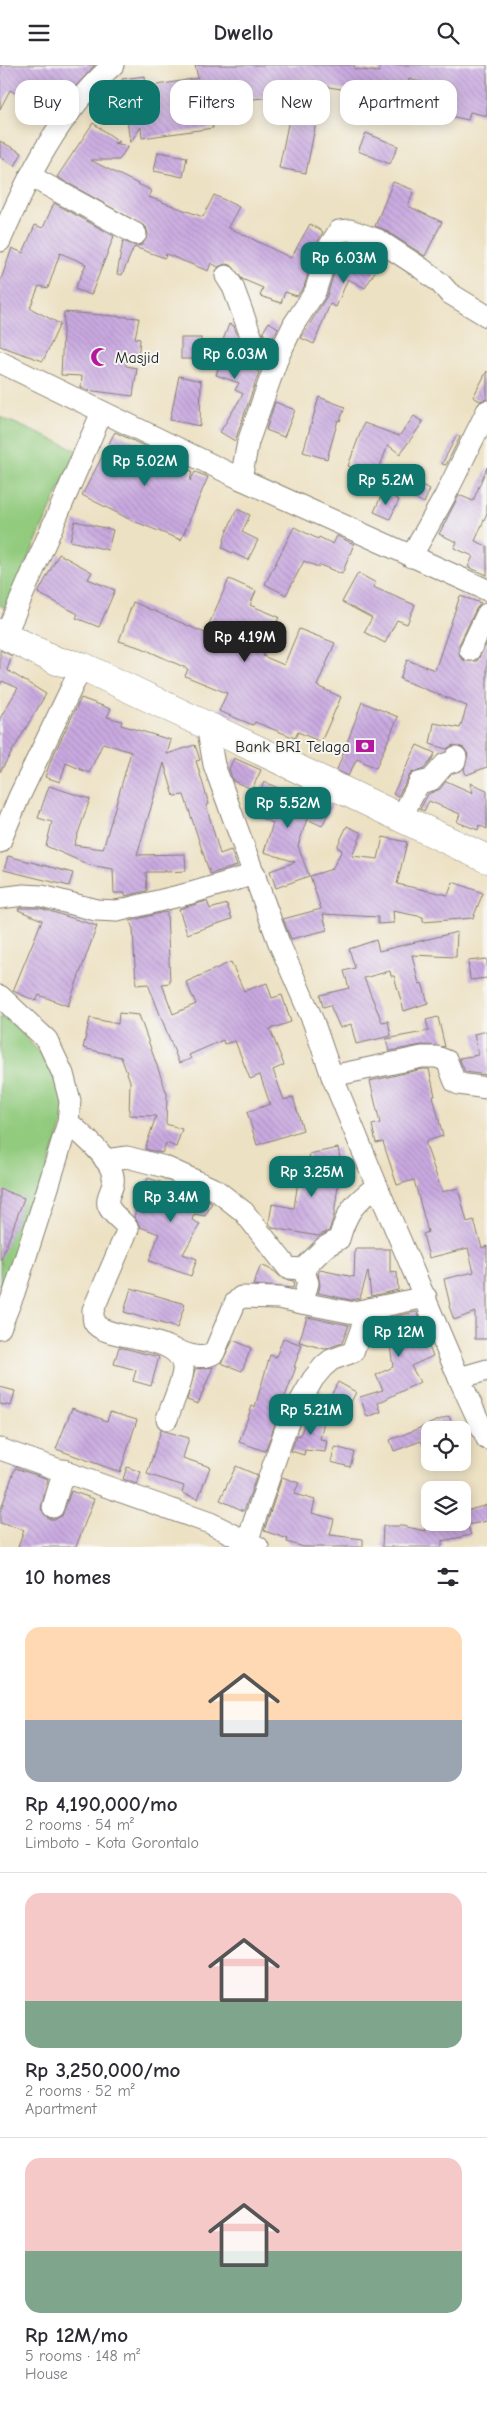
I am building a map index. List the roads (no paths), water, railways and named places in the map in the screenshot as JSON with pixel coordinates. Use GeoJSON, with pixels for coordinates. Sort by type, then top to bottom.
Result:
{"type":"FeatureCollection","features":[{"type":"Feature","properties":{"kind":"highway"},"geometry":{"type":"LineString","coordinates":[[3,626],[61,649],[82,666],[487,859]]}},
{"type":"Feature","properties":{"kind":"street"},"geometry":{"type":"LineString","coordinates":[[0,241],[30,176],[72,106],[113,65]]}},
{"type":"Feature","properties":{"kind":"street"},"geometry":{"type":"LineString","coordinates":[[30,176],[136,234]]}},
{"type":"Feature","properties":{"kind":"street"},"geometry":{"type":"LineString","coordinates":[[241,479],[248,442],[278,357],[294,324],[315,291],[330,245],[339,231],[350,229],[378,240],[422,269],[449,293],[487,316]]}},
{"type":"Feature","properties":{"kind":"street"},"geometry":{"type":"LineString","coordinates":[[226,276],[233,287],[254,344],[278,357]]}},
{"type":"Feature","properties":{"kind":"street"},"geometry":{"type":"LineString","coordinates":[[0,362],[98,422],[241,479],[487,591]]}},
{"type":"Feature","properties":{"kind":"street"},"geometry":{"type":"LineString","coordinates":[[411,557],[445,496],[487,411]]}},
{"type":"Feature","properties":{"kind":"street"},"geometry":{"type":"LineString","coordinates":[[3,626],[98,422]]}},
{"type":"Feature","properties":{"kind":"street"},"geometry":{"type":"LineString","coordinates":[[470,650],[487,614]]}},
{"type":"Feature","properties":{"kind":"street"},"geometry":{"type":"LineString","coordinates":[[0,842],[19,797],[82,666]]}},
{"type":"Feature","properties":{"kind":"street"},"geometry":{"type":"LineString","coordinates":[[207,725],[214,765],[279,943],[313,1021],[332,1076],[377,1186],[487,1439]]}},
{"type":"Feature","properties":{"kind":"street"},"geometry":{"type":"LineString","coordinates":[[401,818],[419,783],[430,780],[440,766],[451,763],[456,757]]}},
{"type":"Feature","properties":{"kind":"street"},"geometry":{"type":"LineString","coordinates":[[0,898],[24,895],[42,896],[96,910],[117,911],[255,874]]}},
{"type":"Feature","properties":{"kind":"street"},"geometry":{"type":"LineString","coordinates":[[0,996],[47,1040],[55,1054],[70,1101],[68,1122],[14,1293],[0,1328]]}},
{"type":"Feature","properties":{"kind":"street"},"geometry":{"type":"LineString","coordinates":[[332,1076],[422,1057],[437,1057],[447,1061],[455,1082],[458,1084],[487,1088]]}},
{"type":"Feature","properties":{"kind":"street"},"geometry":{"type":"LineString","coordinates":[[0,1449],[210,1523],[253,1544],[286,1425],[313,1379],[323,1367],[331,1360],[353,1351],[363,1320],[359,1314],[354,1312],[279,1299],[241,1297],[234,1303],[214,1353],[200,1357],[144,1339],[102,1329],[94,1322],[93,1310],[128,1229],[108,1205],[108,1195],[113,1183],[112,1170],[105,1160],[68,1122]]}},
{"type":"Feature","properties":{"kind":"street"},"geometry":{"type":"LineString","coordinates":[[105,1160],[127,1157],[165,1167],[216,1190],[244,1212],[288,1267],[303,1269]]}},
{"type":"Feature","properties":{"kind":"street"},"geometry":{"type":"LineString","coordinates":[[303,1269],[325,1247],[339,1239],[345,1217],[357,1200],[377,1186]]}},
{"type":"Feature","properties":{"kind":"street"},"geometry":{"type":"LineString","coordinates":[[302,1303],[308,1283],[303,1269]]}},
{"type":"Feature","properties":{"kind":"street"},"geometry":{"type":"LineString","coordinates":[[354,1312],[426,1297]]}},
{"type":"Feature","properties":{"kind":"street"},"geometry":{"type":"LineString","coordinates":[[167,1419],[183,1368],[180,1359],[168,1347]]}},
{"type":"Feature","properties":{"kind":"street"},"geometry":{"type":"LineString","coordinates":[[459,1378],[487,1371]]}},
{"type":"Feature","properties":{"kind":"street"},"geometry":{"type":"LineString","coordinates":[[53,1507],[64,1470]]}},
{"type":"Feature","properties":{"kind":"place","name":"Masjid"},"geometry":{"type":"Point","coordinates":[100,357]}},
{"type":"Feature","properties":{"kind":"place","name":"Bank BRI Telaga"},"geometry":{"type":"Point","coordinates":[365,746]}}]}
